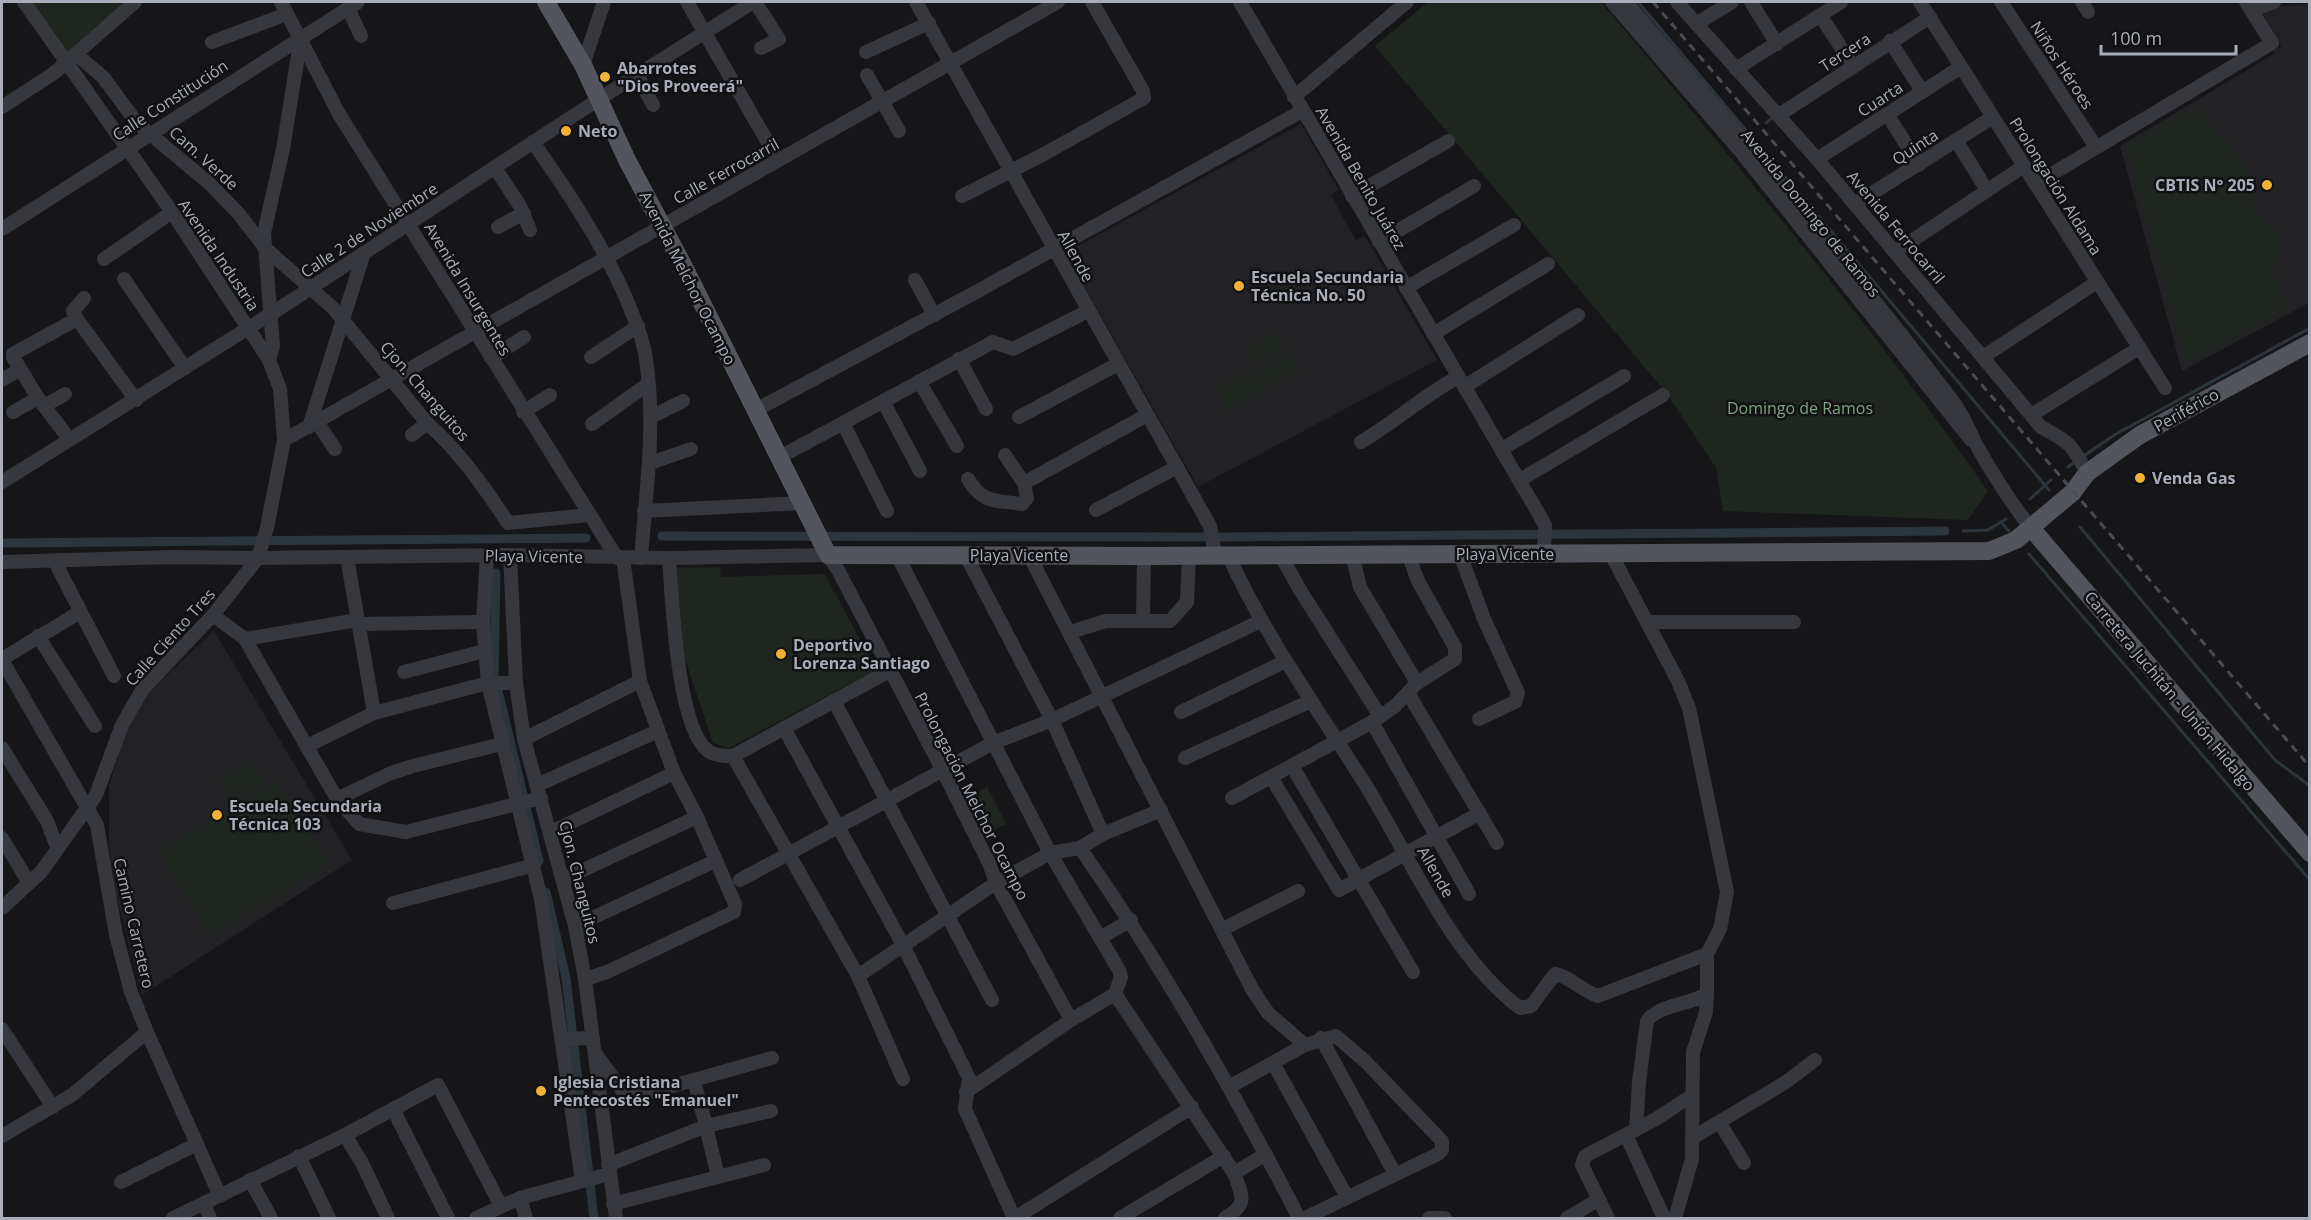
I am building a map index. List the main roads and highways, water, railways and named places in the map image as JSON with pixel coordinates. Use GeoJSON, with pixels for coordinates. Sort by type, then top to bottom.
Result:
{"type":"FeatureCollection","features":[{"type":"Feature","properties":{"kind":"main road","name":"Avenida Melchor Ocampo"},"geometry":{"type":"LineString","coordinates":[[546,2],[583,66],[821,542]]}},
{"type":"Feature","properties":{"kind":"main road","name":"Periférico"},"geometry":{"type":"LineString","coordinates":[[2073,492],[2087,473],[2140,435],[2310,343]]}},
{"type":"Feature","properties":{"kind":"main road","name":"Periférico"},"geometry":{"type":"LineString","coordinates":[[2031,528],[2073,492],[2094,481],[2146,444],[2310,355]]}},
{"type":"Feature","properties":{"kind":"main road","name":"Playa Vicente"},"geometry":{"type":"LineString","coordinates":[[821,542],[897,555],[966,556],[1144,556],[1189,555],[1219,551],[1352,555],[1460,554],[1544,547],[1611,554],[1967,552],[1989,551],[2008,545],[2031,528]]}},
{"type":"Feature","properties":{"kind":"main road","name":"Carretera Juchitán - Unión Hidalgo"},"geometry":{"type":"LineString","coordinates":[[2031,528],[2310,853]]}},
{"type":"Feature","properties":{"kind":"waterway"},"geometry":{"type":"LineString","coordinates":[[1638,2],[2049,490]]}},
{"type":"Feature","properties":{"kind":"waterway"},"geometry":{"type":"LineString","coordinates":[[1766,123],[1771,119]]}},
{"type":"Feature","properties":{"kind":"waterway"},"geometry":{"type":"LineString","coordinates":[[2082,457],[2116,434],[2310,328]]}},
{"type":"Feature","properties":{"kind":"waterway"},"geometry":{"type":"LineString","coordinates":[[2068,467],[2076,461]]}},
{"type":"Feature","properties":{"kind":"waterway"},"geometry":{"type":"LineString","coordinates":[[2030,499],[2051,480]]}},
{"type":"Feature","properties":{"kind":"waterway"},"geometry":{"type":"LineString","coordinates":[[1963,531],[1988,530],[2006,519]]}},
{"type":"Feature","properties":{"kind":"waterway"},"geometry":{"type":"LineString","coordinates":[[2001,522],[2009,531]]}},
{"type":"Feature","properties":{"kind":"waterway"},"geometry":{"type":"LineString","coordinates":[[2080,527],[2275,760],[2310,786]]}},
{"type":"Feature","properties":{"kind":"waterway"},"geometry":{"type":"LineString","coordinates":[[662,536],[1226,537],[1945,531]]}},
{"type":"Feature","properties":{"kind":"waterway"},"geometry":{"type":"LineString","coordinates":[[2,543],[586,538]]}},
{"type":"Feature","properties":{"kind":"waterway"},"geometry":{"type":"LineString","coordinates":[[2029,554],[2310,880]]}},
{"type":"Feature","properties":{"kind":"waterway"},"geometry":{"type":"LineString","coordinates":[[496,573],[494,674],[539,861]]}},
{"type":"Feature","properties":{"kind":"waterway"},"geometry":{"type":"LineString","coordinates":[[546,892],[566,978],[594,1218]]}},
{"type":"Feature","properties":{"kind":"railway"},"geometry":{"type":"LineString","coordinates":[[1653,2],[2310,767]]}},
{"type":"Feature","properties":{"kind":"place","name":"Abarrotes \"Dios Proveerá\""},"geometry":{"type":"Point","coordinates":[605,77]}},
{"type":"Feature","properties":{"kind":"place","name":"Neto"},"geometry":{"type":"Point","coordinates":[566,131]}},
{"type":"Feature","properties":{"kind":"place","name":"CBTIS N° 205"},"geometry":{"type":"Point","coordinates":[2267,185]}},
{"type":"Feature","properties":{"kind":"place","name":"Escuela Secundaria Técnica No. 50"},"geometry":{"type":"Point","coordinates":[1239,286]}},
{"type":"Feature","properties":{"kind":"place","name":"Venda Gas"},"geometry":{"type":"Point","coordinates":[2140,478]}},
{"type":"Feature","properties":{"kind":"place","name":"Deportivo Lorenza Santiago"},"geometry":{"type":"Point","coordinates":[781,654]}},
{"type":"Feature","properties":{"kind":"place","name":"Escuela Secundaria Técnica 103"},"geometry":{"type":"Point","coordinates":[217,815]}},
{"type":"Feature","properties":{"kind":"place","name":"Iglesia Cristiana Pentecostés \"Emanuel\""},"geometry":{"type":"Point","coordinates":[541,1091]}},
{"type":"Feature","properties":{"kind":"park label","name":"Domingo de Ramos"},"geometry":{"type":"Point","coordinates":[1800,408]}}]}
